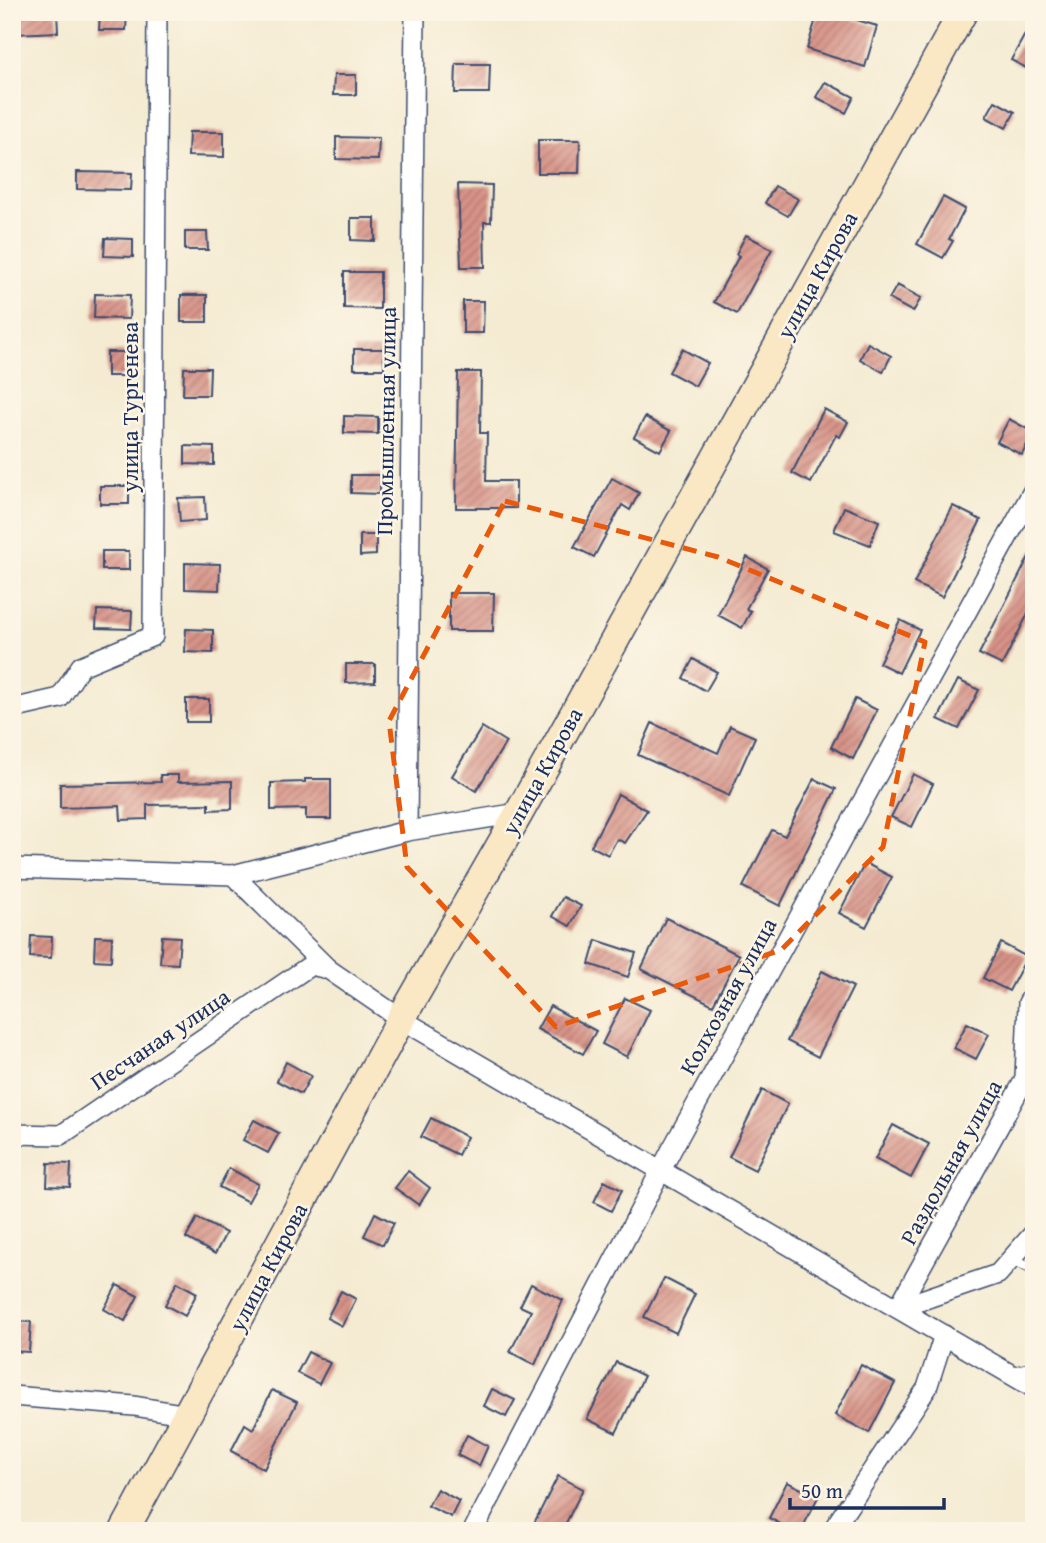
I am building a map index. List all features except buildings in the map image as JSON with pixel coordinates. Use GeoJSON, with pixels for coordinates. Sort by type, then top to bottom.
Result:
{"type":"FeatureCollection","features":[{"type":"Feature","properties":{"kind":"main road","name":"улица Кирова"},"geometry":{"type":"LineString","coordinates":[[124,1531],[401,1019],[519,813],[963,12]]}},
{"type":"Feature","properties":{"kind":"street","name":"улица Тургенева"},"geometry":{"type":"LineString","coordinates":[[12,709],[60,698],[81,666],[153,636],[157,12]]}},
{"type":"Feature","properties":{"kind":"street","name":"Промышленная улица"},"geometry":{"type":"LineString","coordinates":[[407,831],[415,12]]}},
{"type":"Feature","properties":{"kind":"street","name":"Колхозная улица"},"geometry":{"type":"LineString","coordinates":[[472,1531],[663,1170],[1034,489]]}},
{"type":"Feature","properties":{"kind":"street"},"geometry":{"type":"LineString","coordinates":[[12,868],[233,876],[407,831],[519,813]]}},
{"type":"Feature","properties":{"kind":"street"},"geometry":{"type":"LineString","coordinates":[[233,876],[328,969],[401,1019],[1034,1388]]}},
{"type":"Feature","properties":{"kind":"street","name":"Песчаная улица"},"geometry":{"type":"LineString","coordinates":[[12,1133],[61,1135],[312,965],[328,969]]}},
{"type":"Feature","properties":{"kind":"street","name":"Раздольная улица"},"geometry":{"type":"LineString","coordinates":[[898,1308],[1025,1079],[1028,1003],[1034,993]]}},
{"type":"Feature","properties":{"kind":"street"},"geometry":{"type":"LineString","coordinates":[[898,1308],[998,1275],[1034,1233]]}},
{"type":"Feature","properties":{"kind":"street"},"geometry":{"type":"LineString","coordinates":[[832,1531],[927,1388],[944,1335]]}},
{"type":"Feature","properties":{"kind":"street"},"geometry":{"type":"LineString","coordinates":[[12,1396],[134,1406],[188,1415]]}},
{"type":"Feature","properties":{"kind":"lane"},"geometry":{"type":"LineString","coordinates":[[1012,1259],[1034,1270]]}},
{"type":"Feature","properties":{"kind":"lane"},"geometry":{"type":"LineString","coordinates":[[1008,1373],[1034,1367]]}},
{"type":"Feature","properties":{"kind":"highlighted area"},"geometry":{"type":"Polygon","coordinates":[[[505,501],[718,557],[925,642],[883,847],[781,950],[556,1027],[407,867],[389,721],[505,501]]]}}]}
